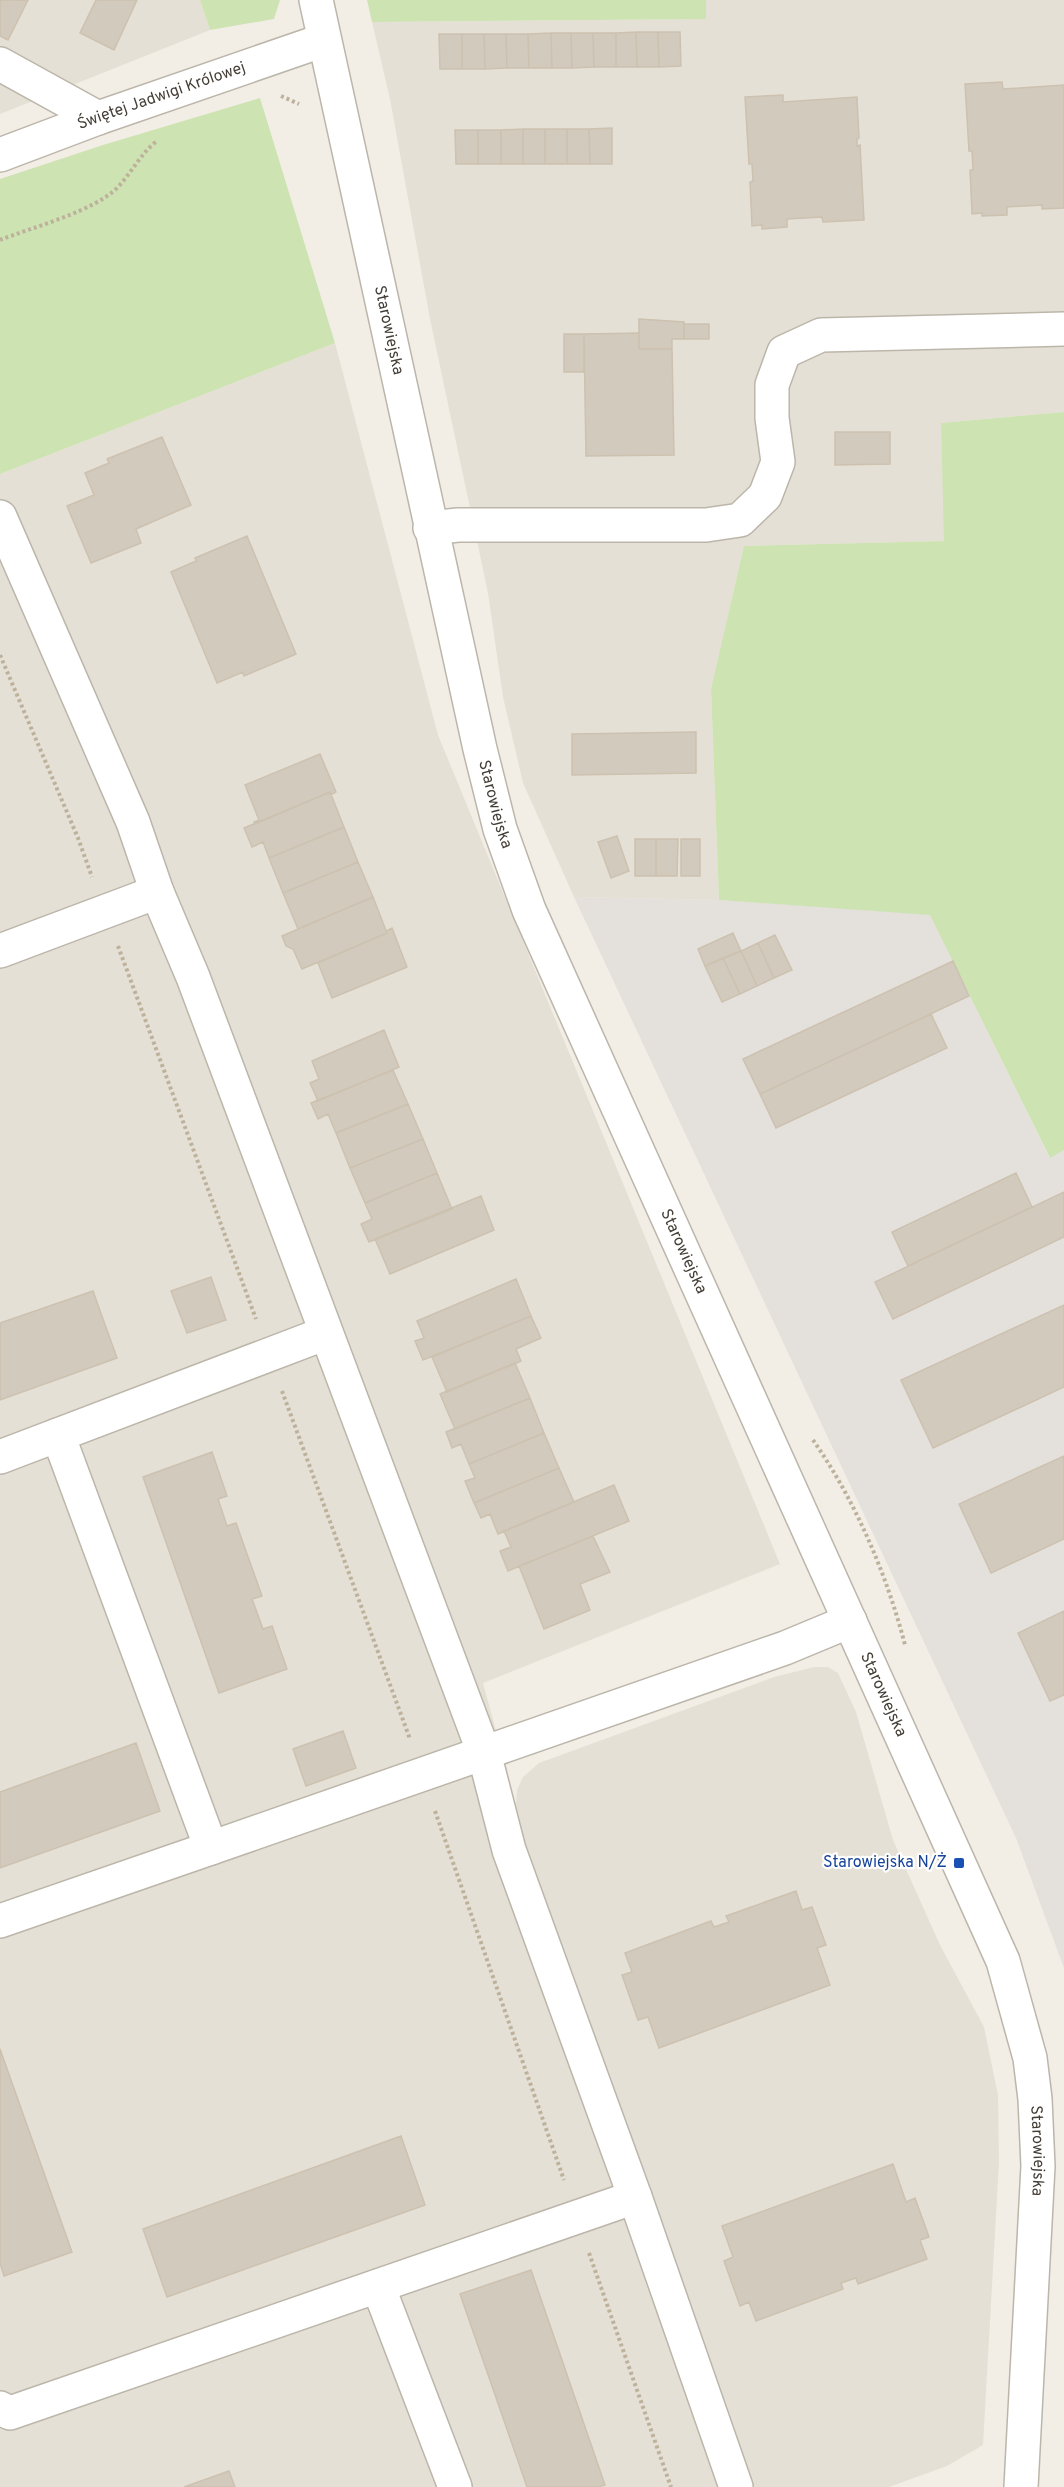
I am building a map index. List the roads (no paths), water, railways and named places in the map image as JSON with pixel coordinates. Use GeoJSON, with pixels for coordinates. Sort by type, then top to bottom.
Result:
{"type":"FeatureCollection","features":[{"type":"Feature","properties":{"kind":"street","name":"Starowiejska"},"geometry":{"type":"LineString","coordinates":[[316,0],[430,528],[500,829],[529,910],[1003,1962],[1030,2058],[1035,2099],[1038,2166],[1021,2487]]}},
{"type":"Feature","properties":{"kind":"street","name":"Świętej Jadwigi Królowej"},"geometry":{"type":"LineString","coordinates":[[0,155],[98,118],[324,40]]}},
{"type":"Feature","properties":{"kind":"street"},"geometry":{"type":"LineString","coordinates":[[0,64],[98,118]]}},
{"type":"Feature","properties":{"kind":"street"},"geometry":{"type":"LineString","coordinates":[[430,528],[458,525],[705,525],[740,520],[765,496],[778,462],[772,418],[772,385],[784,352],[821,335],[1064,328]]}},
{"type":"Feature","properties":{"kind":"street"},"geometry":{"type":"LineString","coordinates":[[0,517],[133,822],[157,892],[193,977],[484,1753],[509,1850],[635,2197],[736,2487]]}},
{"type":"Feature","properties":{"kind":"street"},"geometry":{"type":"LineString","coordinates":[[0,951],[157,892]]}},
{"type":"Feature","properties":{"kind":"street"},"geometry":{"type":"LineString","coordinates":[[0,1456],[326,1333]]}},
{"type":"Feature","properties":{"kind":"street"},"geometry":{"type":"LineString","coordinates":[[58,1435],[211,1848]]}},
{"type":"Feature","properties":{"kind":"street"},"geometry":{"type":"LineString","coordinates":[[0,1921],[484,1753],[850,1622]]}},
{"type":"Feature","properties":{"kind":"street"},"geometry":{"type":"LineString","coordinates":[[0,2408],[10,2413],[635,2197]]}},
{"type":"Feature","properties":{"kind":"street"},"geometry":{"type":"LineString","coordinates":[[378,2286],[455,2487]]}},
{"type":"Feature","properties":{"kind":"place","name":"Starowiejska N/Ż"},"geometry":{"type":"Point","coordinates":[959,1863]}}]}
